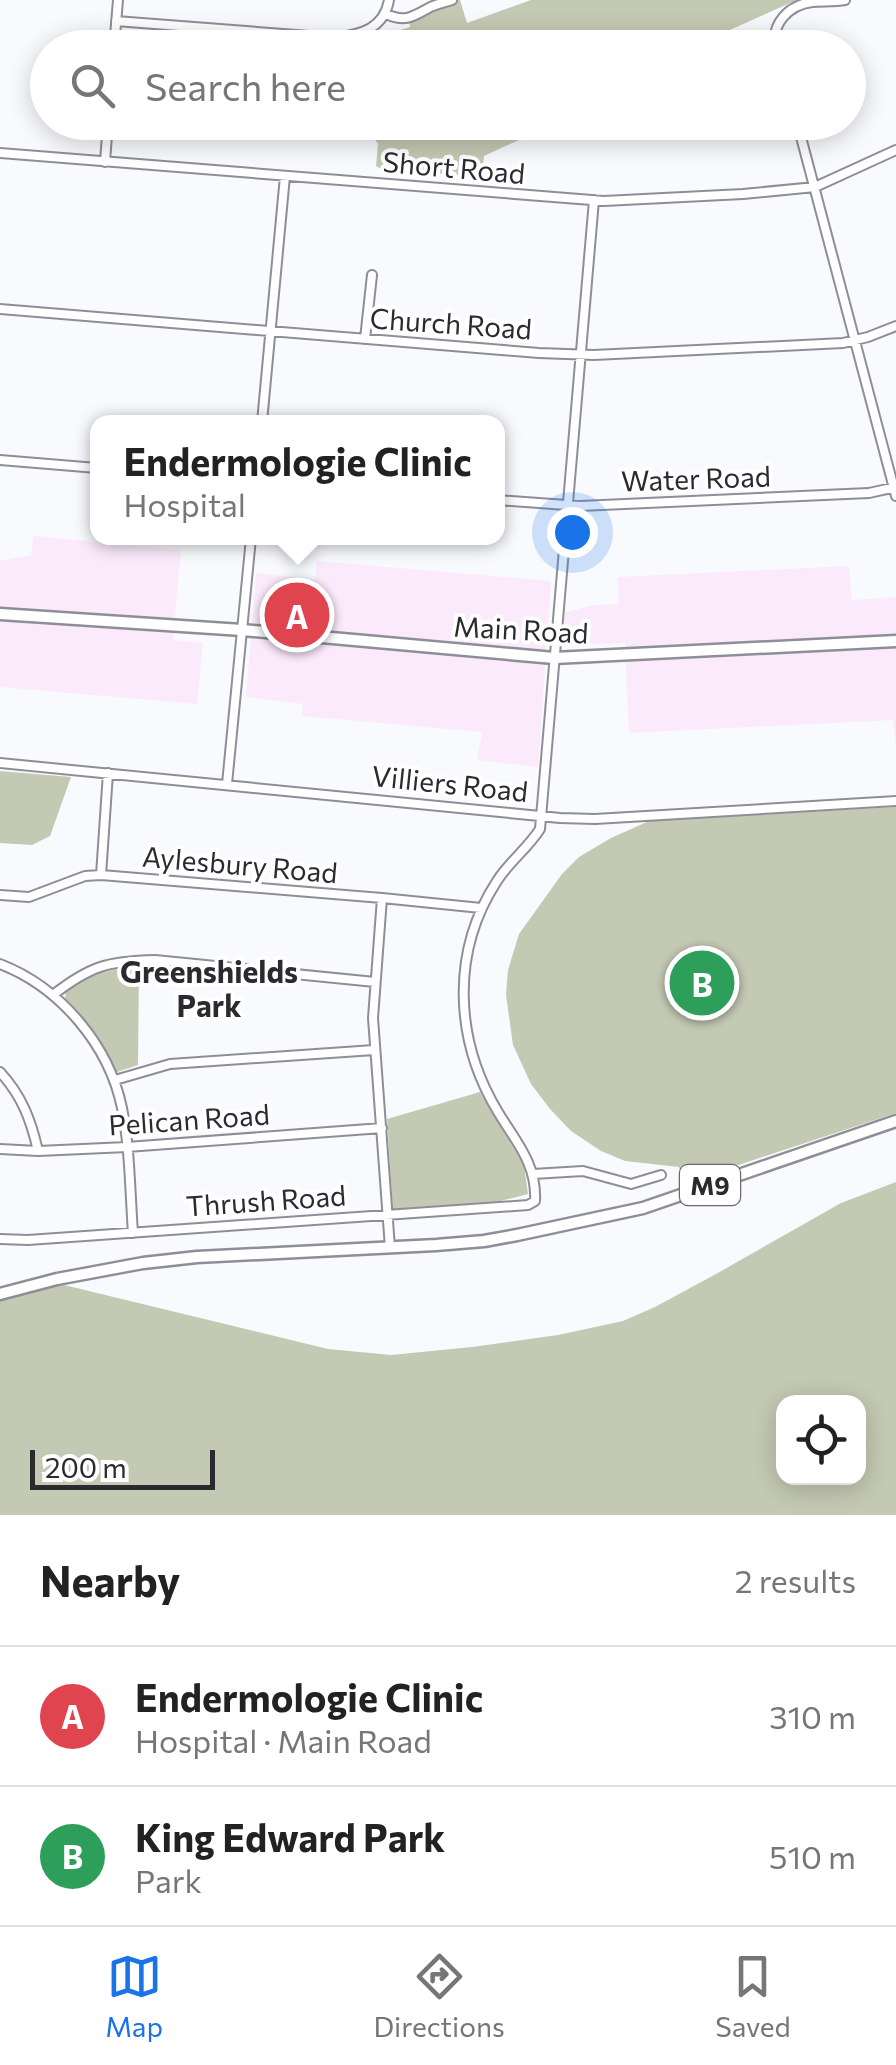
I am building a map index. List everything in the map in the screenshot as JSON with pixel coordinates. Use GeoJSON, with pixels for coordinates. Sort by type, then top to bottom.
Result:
{"type":"FeatureCollection","features":[{"type":"Feature","properties":{"kind":"main road","name":"Main Road"},"geometry":{"type":"LineString","coordinates":[[0,612],[82,614],[554,658],[896,641]]}},
{"type":"Feature","properties":{"kind":"main road","name":"M9"},"geometry":{"type":"LineString","coordinates":[[0,1294],[115,1267],[197,1257],[274,1249],[484,1241],[643,1208],[896,1121]]}},
{"type":"Feature","properties":{"kind":"street"},"geometry":{"type":"LineString","coordinates":[[115,30],[118,0]]}},
{"type":"Feature","properties":{"kind":"street"},"geometry":{"type":"LineString","coordinates":[[368,30],[386,14],[389,0]]}},
{"type":"Feature","properties":{"kind":"street"},"geometry":{"type":"LineString","coordinates":[[386,14],[409,19],[452,0]]}},
{"type":"Feature","properties":{"kind":"street"},"geometry":{"type":"LineString","coordinates":[[776,30],[790,13],[806,3],[845,0]]}},
{"type":"Feature","properties":{"kind":"street"},"geometry":{"type":"LineString","coordinates":[[116,22],[219,30]]}},
{"type":"Feature","properties":{"kind":"street"},"geometry":{"type":"LineString","coordinates":[[105,162],[107,140]]}},
{"type":"Feature","properties":{"kind":"street"},"geometry":{"type":"LineString","coordinates":[[802,140],[895,490]]}},
{"type":"Feature","properties":{"kind":"street","name":"Short Road"},"geometry":{"type":"LineString","coordinates":[[0,153],[594,200],[685,198],[815,187],[896,150]]}},
{"type":"Feature","properties":{"kind":"street"},"geometry":{"type":"LineString","coordinates":[[263,415],[285,176]]}},
{"type":"Feature","properties":{"kind":"street"},"geometry":{"type":"LineString","coordinates":[[594,200],[539,832],[510,862],[481,908],[473,928],[462,1002],[466,1034],[484,1088],[521,1145],[533,1174],[584,1171],[631,1184],[661,1175]]}},
{"type":"Feature","properties":{"kind":"street"},"geometry":{"type":"LineString","coordinates":[[365,339],[372,276]]}},
{"type":"Feature","properties":{"kind":"street","name":"Church Road"},"geometry":{"type":"LineString","coordinates":[[0,310],[580,354],[811,346],[856,341],[896,326]]}},
{"type":"Feature","properties":{"kind":"street"},"geometry":{"type":"LineString","coordinates":[[0,460],[90,467]]}},
{"type":"Feature","properties":{"kind":"street","name":"Water Road"},"geometry":{"type":"LineString","coordinates":[[505,501],[568,506],[895,490]]}},
{"type":"Feature","properties":{"kind":"street"},"geometry":{"type":"LineString","coordinates":[[227,784],[250,545]]}},
{"type":"Feature","properties":{"kind":"street","name":"Villiers Road"},"geometry":{"type":"LineString","coordinates":[[0,763],[560,818],[896,801]]}},
{"type":"Feature","properties":{"kind":"street"},"geometry":{"type":"LineString","coordinates":[[101,875],[108,773]]}},
{"type":"Feature","properties":{"kind":"street","name":"Aylesbury Road"},"geometry":{"type":"LineString","coordinates":[[0,895],[30,897],[86,876],[101,875],[481,908]]}},
{"type":"Feature","properties":{"kind":"street"},"geometry":{"type":"LineString","coordinates":[[382,898],[374,1050],[390,1245]]}},
{"type":"Feature","properties":{"kind":"street"},"geometry":{"type":"LineString","coordinates":[[53,994],[88,970],[128,961],[155,960],[376,982]]}},
{"type":"Feature","properties":{"kind":"street"},"geometry":{"type":"LineString","coordinates":[[0,964],[53,994],[86,1031],[115,1080],[122,1109],[133,1233]]}},
{"type":"Feature","properties":{"kind":"street"},"geometry":{"type":"LineString","coordinates":[[115,1080],[170,1064],[374,1050]]}},
{"type":"Feature","properties":{"kind":"street"},"geometry":{"type":"LineString","coordinates":[[0,1072],[30,1118],[38,1151]]}},
{"type":"Feature","properties":{"kind":"street","name":"Pelican Road"},"geometry":{"type":"LineString","coordinates":[[0,1149],[38,1151],[382,1128]]}},
{"type":"Feature","properties":{"kind":"street","name":"Thrush Road"},"geometry":{"type":"LineString","coordinates":[[0,1239],[528,1205],[535,1202],[533,1174]]}},
{"type":"Feature","properties":{"kind":"shaded area"},"geometry":{"type":"Polygon","coordinates":[[[33,536],[90,541],[90,545],[181,550],[173,640],[203,643],[197,704],[0,687],[0,561],[31,555],[33,536]]]}},
{"type":"Feature","properties":{"kind":"shaded area"},"geometry":{"type":"Polygon","coordinates":[[[317,561],[551,581],[538,767],[477,760],[482,732],[302,716],[303,704],[246,697],[256,573],[315,580],[317,561]]]}},
{"type":"Feature","properties":{"kind":"shaded area"},"geometry":{"type":"Polygon","coordinates":[[[849,566],[852,600],[896,597],[896,745],[893,720],[629,733],[625,643],[564,645],[563,613],[619,604],[618,577],[849,566]]]}},
{"type":"Feature","properties":{"kind":"green space"},"geometry":{"type":"Polygon","coordinates":[[[452,0],[460,0],[467,23],[531,0],[797,0],[729,30],[400,30],[410,27],[409,19],[452,0]]]}},
{"type":"Feature","properties":{"kind":"green space"},"geometry":{"type":"Polygon","coordinates":[[[375,140],[519,140],[484,156],[482,177],[381,169],[376,166],[375,140]]]}},
{"type":"Feature","properties":{"kind":"green space"},"geometry":{"type":"Polygon","coordinates":[[[0,771],[71,777],[50,836],[32,845],[0,843],[0,771]]]}},
{"type":"Feature","properties":{"kind":"green space"},"geometry":{"type":"Polygon","coordinates":[[[896,807],[896,1113],[684,1183],[679,1167],[625,1161],[601,1151],[571,1131],[550,1109],[531,1084],[513,1045],[506,995],[508,970],[519,934],[579,857],[649,821],[896,807]]]}},
{"type":"Feature","properties":{"kind":"green space"},"geometry":{"type":"Polygon","coordinates":[[[139,965],[138,1065],[117,1072],[90,1026],[65,999],[66,990],[89,975],[139,965]]]}},
{"type":"Feature","properties":{"kind":"green space"},"geometry":{"type":"Polygon","coordinates":[[[480,1092],[524,1165],[528,1194],[489,1204],[393,1212],[387,1119],[480,1092]]]}},
{"type":"Feature","properties":{"kind":"green space"},"geometry":{"type":"Polygon","coordinates":[[[896,1182],[896,1515],[0,1515],[0,1301],[60,1284],[328,1349],[391,1355],[558,1335],[623,1321],[841,1203],[896,1182]]]}},
{"type":"Feature","properties":{"kind":"place","name":"Endermologie Clinic"},"geometry":{"type":"Point","coordinates":[297,615]}},
{"type":"Feature","properties":{"kind":"place","name":"King Edward Park"},"geometry":{"type":"Point","coordinates":[702,983]}},
{"type":"Feature","properties":{"kind":"district","name":"Greenshields Park"},"geometry":{"type":"Point","coordinates":[209,987]}}]}
